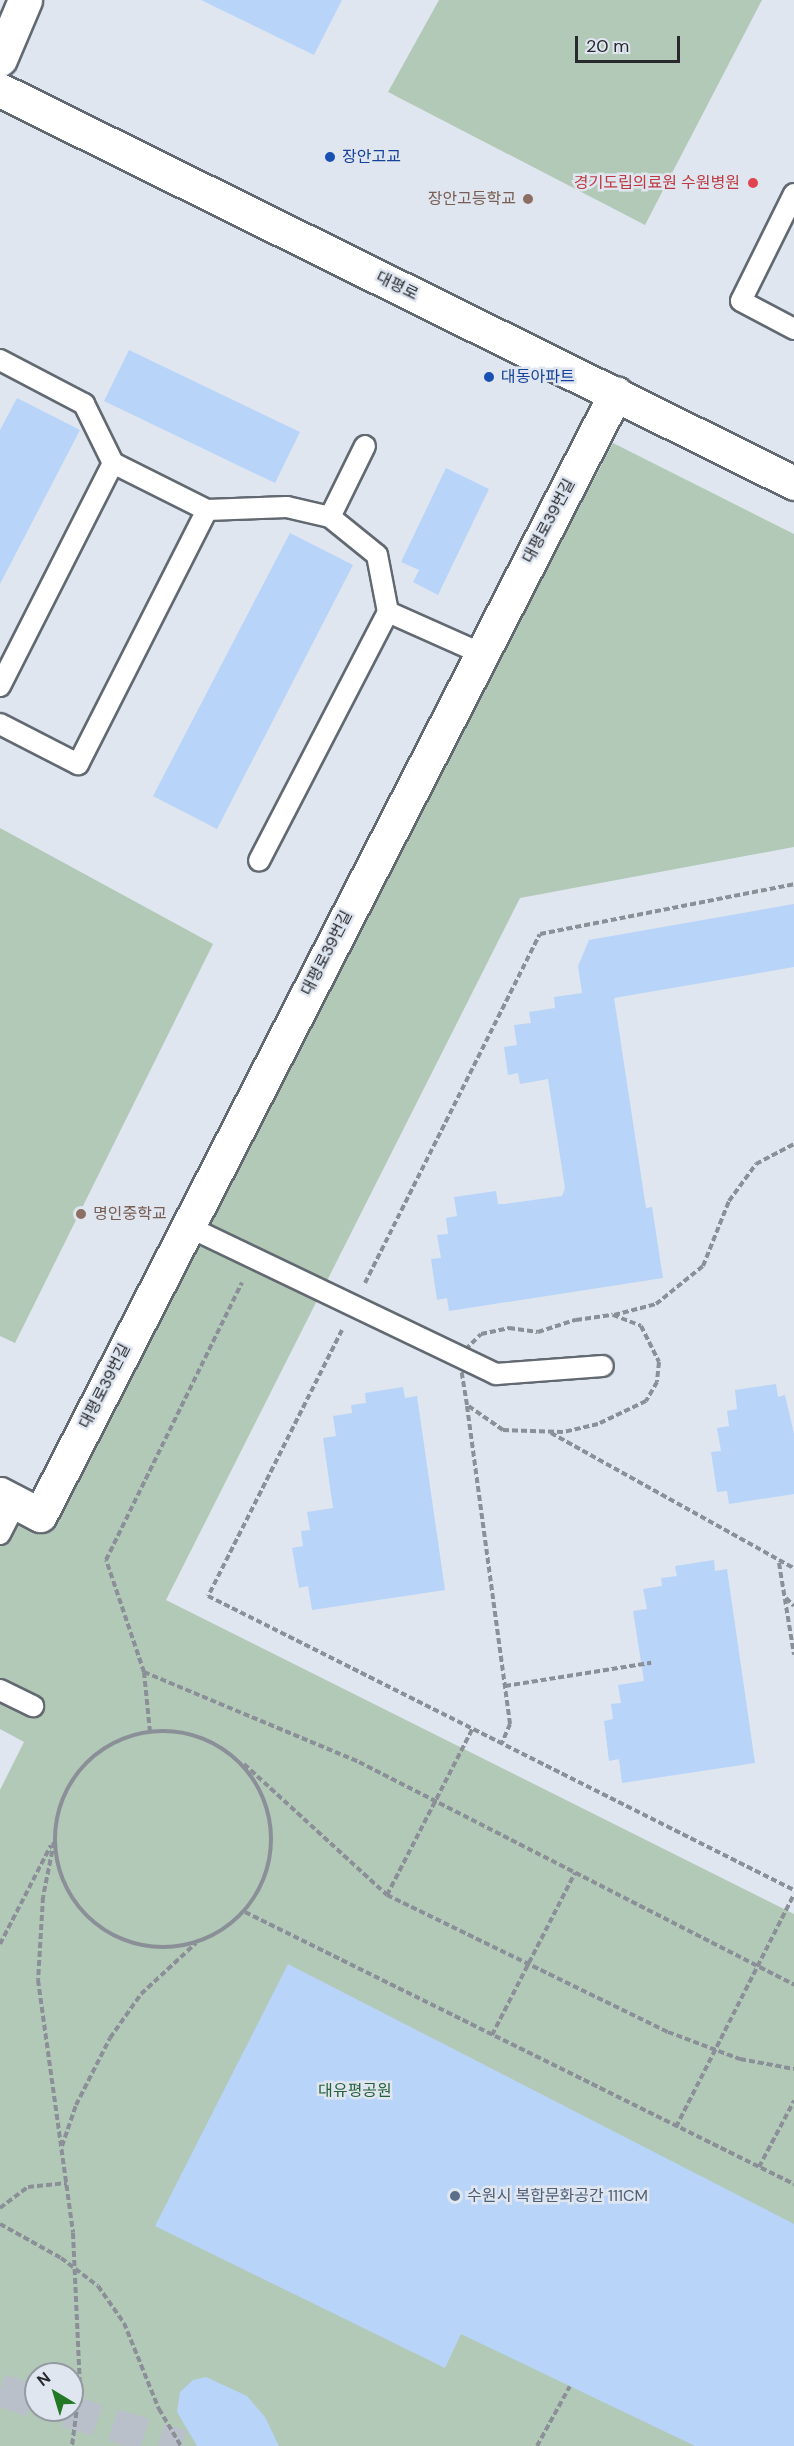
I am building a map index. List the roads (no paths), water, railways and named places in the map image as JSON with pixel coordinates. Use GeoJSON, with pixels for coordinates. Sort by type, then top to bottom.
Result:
{"type":"FeatureCollection","features":[{"type":"Feature","properties":{"kind":"street"},"geometry":{"type":"LineString","coordinates":[[0,59],[25,0]]}},
{"type":"Feature","properties":{"kind":"street","name":"대평로"},"geometry":{"type":"LineString","coordinates":[[0,90],[794,483]]}},
{"type":"Feature","properties":{"kind":"street","name":"대평로39번길"},"geometry":{"type":"LineString","coordinates":[[18,1504],[187,1226],[480,653],[616,393]]}},
{"type":"Feature","properties":{"kind":"lane"},"geometry":{"type":"LineString","coordinates":[[794,194],[741,302],[794,328]]}},
{"type":"Feature","properties":{"kind":"lane"},"geometry":{"type":"LineString","coordinates":[[0,360],[84,404],[113,463],[207,510],[287,507],[330,517],[377,555],[388,612],[259,861]]}},
{"type":"Feature","properties":{"kind":"lane"},"geometry":{"type":"LineString","coordinates":[[330,517],[365,446]]}},
{"type":"Feature","properties":{"kind":"lane"},"geometry":{"type":"LineString","coordinates":[[0,686],[113,463]]}},
{"type":"Feature","properties":{"kind":"lane"},"geometry":{"type":"LineString","coordinates":[[0,724],[78,764],[207,510]]}},
{"type":"Feature","properties":{"kind":"lane"},"geometry":{"type":"LineString","coordinates":[[388,612],[480,653]]}},
{"type":"Feature","properties":{"kind":"lane"},"geometry":{"type":"LineString","coordinates":[[187,1226],[496,1374],[603,1366]]}},
{"type":"Feature","properties":{"kind":"lane"},"geometry":{"type":"LineString","coordinates":[[0,1533],[18,1504]]}},
{"type":"Feature","properties":{"kind":"lane"},"geometry":{"type":"LineString","coordinates":[[0,1690],[33,1706]]}},
{"type":"Feature","properties":{"kind":"tunnel"},"geometry":{"type":"LineString","coordinates":[[0,2390],[24,2397]]}},
{"type":"Feature","properties":{"kind":"tunnel"},"geometry":{"type":"LineString","coordinates":[[84,2416],[182,2446]]}},
{"type":"Feature","properties":{"kind":"place","name":"장안고교"},"geometry":{"type":"Point","coordinates":[330,157]}},
{"type":"Feature","properties":{"kind":"place","name":"경기도립의료원 수원병원"},"geometry":{"type":"Point","coordinates":[753,183]}},
{"type":"Feature","properties":{"kind":"place","name":"장안고등학교"},"geometry":{"type":"Point","coordinates":[528,199]}},
{"type":"Feature","properties":{"kind":"place","name":"대동아파트"},"geometry":{"type":"Point","coordinates":[489,377]}},
{"type":"Feature","properties":{"kind":"place","name":"명인중학교"},"geometry":{"type":"Point","coordinates":[81,1214]}},
{"type":"Feature","properties":{"kind":"place","name":"수원시 복합문화공간 111CM"},"geometry":{"type":"Point","coordinates":[455,2196]}},
{"type":"Feature","properties":{"kind":"park label","name":"대유평공원"},"geometry":{"type":"Point","coordinates":[355,2091]}}]}
